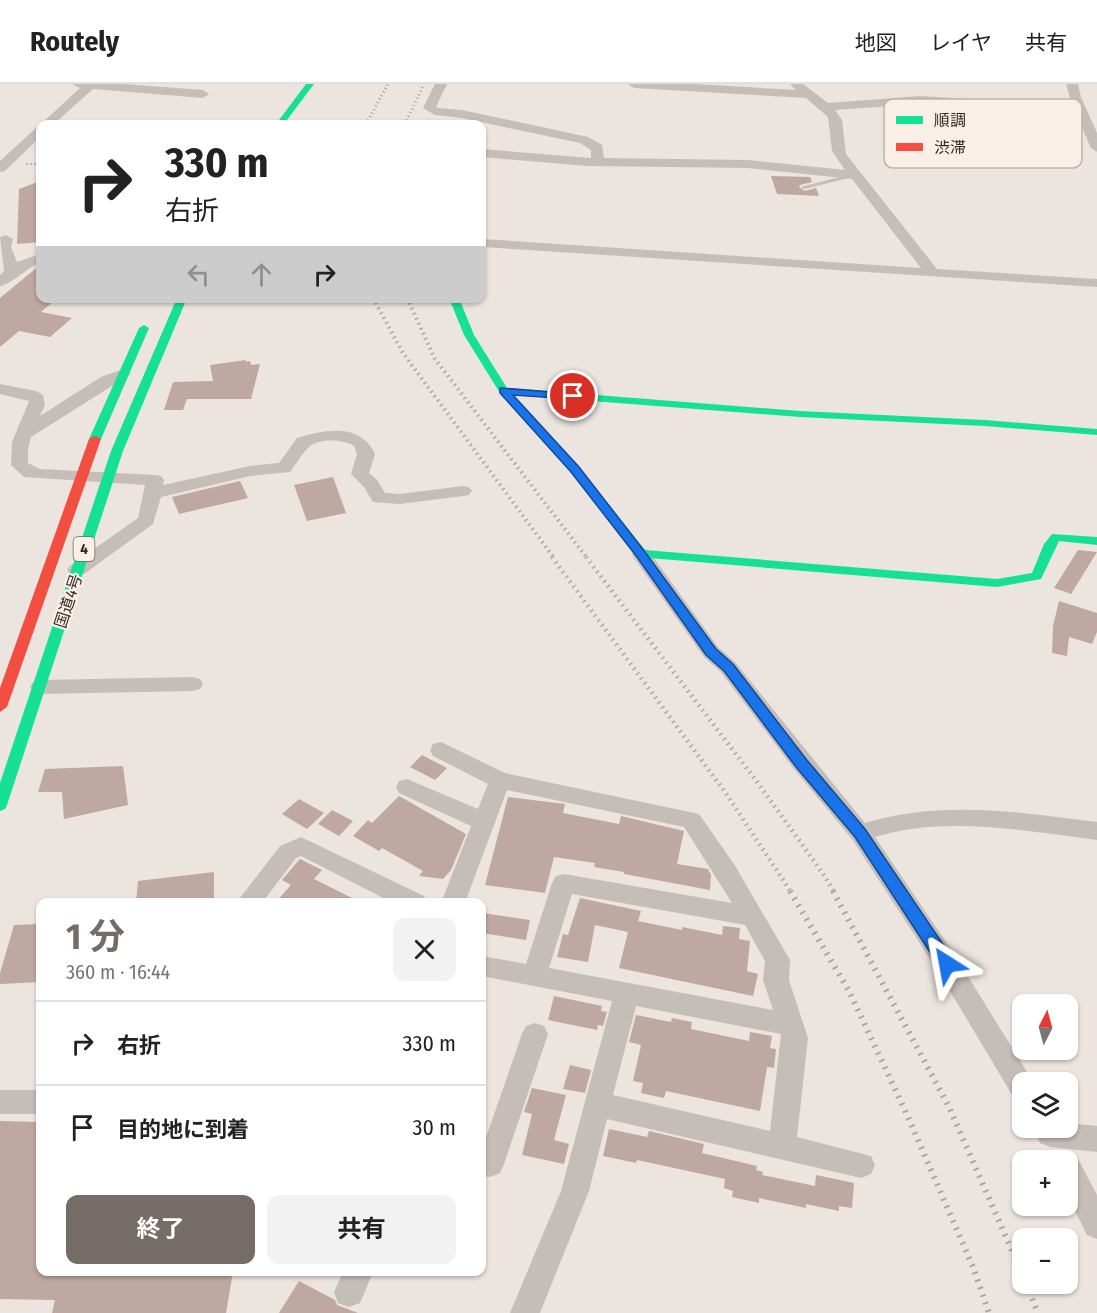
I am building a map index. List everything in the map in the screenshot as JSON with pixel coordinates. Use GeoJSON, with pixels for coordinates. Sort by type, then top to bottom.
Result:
{"type":"FeatureCollection","features":[{"type":"Feature","properties":{"kind":"main road"},"geometry":{"type":"LineString","coordinates":[[283,120],[310,84]]}},
{"type":"Feature","properties":{"kind":"main road","name":"国道4号"},"geometry":{"type":"LineString","coordinates":[[0,805],[77,570],[110,478],[117,451],[180,303]]}},
{"type":"Feature","properties":{"kind":"main road"},"geometry":{"type":"LineString","coordinates":[[455,303],[471,338],[504,391],[575,469],[641,554],[961,582],[1004,583],[1028,580],[1037,576],[1050,544],[1056,537],[1097,541]]}},
{"type":"Feature","properties":{"kind":"main road","name":"国道4号"},"geometry":{"type":"LineString","coordinates":[[0,707],[81,477],[123,374],[151,313]]}},
{"type":"Feature","properties":{"kind":"main road"},"geometry":{"type":"LineString","coordinates":[[504,391],[800,414],[985,423],[1097,432]]}},
{"type":"Feature","properties":{"kind":"street"},"geometry":{"type":"LineString","coordinates":[[51,120],[87,84],[203,94]]}},
{"type":"Feature","properties":{"kind":"street"},"geometry":{"type":"LineString","coordinates":[[441,84],[429,108],[435,111],[462,114],[585,140],[597,148],[598,162]]}},
{"type":"Feature","properties":{"kind":"street"},"geometry":{"type":"LineString","coordinates":[[634,84],[801,89],[831,112],[836,120],[838,150],[855,176],[933,273]]}},
{"type":"Feature","properties":{"kind":"street"},"geometry":{"type":"LineString","coordinates":[[1072,84],[1076,99]]}},
{"type":"Feature","properties":{"kind":"street"},"geometry":{"type":"LineString","coordinates":[[824,107],[884,103]]}},
{"type":"Feature","properties":{"kind":"street"},"geometry":{"type":"LineString","coordinates":[[1082,111],[1094,129],[1097,148]]}},
{"type":"Feature","properties":{"kind":"street"},"geometry":{"type":"LineString","coordinates":[[2,164],[36,134]]}},
{"type":"Feature","properties":{"kind":"street"},"geometry":{"type":"LineString","coordinates":[[486,153],[598,162],[748,164],[855,176]]}},
{"type":"Feature","properties":{"kind":"street"},"geometry":{"type":"LineString","coordinates":[[6,239],[4,247],[8,252],[6,277]]}},
{"type":"Feature","properties":{"kind":"street"},"geometry":{"type":"LineString","coordinates":[[486,243],[1097,283]]}},
{"type":"Feature","properties":{"kind":"street"},"geometry":{"type":"LineString","coordinates":[[6,277],[22,264],[36,259]]}},
{"type":"Feature","properties":{"kind":"street"},"geometry":{"type":"LineString","coordinates":[[24,434],[107,380],[123,374]]}},
{"type":"Feature","properties":{"kind":"street"},"geometry":{"type":"LineString","coordinates":[[0,389],[30,394],[37,399],[38,405],[24,434],[18,455],[22,468],[40,474],[155,480],[147,520],[77,570]]}},
{"type":"Feature","properties":{"kind":"street"},"geometry":{"type":"LineString","coordinates":[[153,493],[250,471],[284,468],[303,442],[331,437],[349,437],[360,442],[366,454],[360,474],[371,484],[379,498],[463,491]]}},
{"type":"Feature","properties":{"kind":"street"},"geometry":{"type":"LineString","coordinates":[[641,554],[711,652],[728,667],[801,763],[860,833],[947,964],[1013,1072]]}},
{"type":"Feature","properties":{"kind":"street"},"geometry":{"type":"LineString","coordinates":[[40,687],[193,684]]}},
{"type":"Feature","properties":{"kind":"street"},"geometry":{"type":"LineString","coordinates":[[441,750],[500,780],[690,820],[726,870],[778,960],[776,980],[788,1024],[795,1038],[782,1146]]}},
{"type":"Feature","properties":{"kind":"street"},"geometry":{"type":"LineString","coordinates":[[455,898],[500,780]]}},
{"type":"Feature","properties":{"kind":"street"},"geometry":{"type":"LineString","coordinates":[[407,787],[484,822]]}},
{"type":"Feature","properties":{"kind":"street"},"geometry":{"type":"LineString","coordinates":[[860,833],[903,821],[949,818],[1011,821],[1097,831]]}},
{"type":"Feature","properties":{"kind":"street"},"geometry":{"type":"LineString","coordinates":[[252,898],[288,852],[301,846],[405,898]]}},
{"type":"Feature","properties":{"kind":"street"},"geometry":{"type":"LineString","coordinates":[[534,976],[564,883],[752,916]]}},
{"type":"Feature","properties":{"kind":"street"},"geometry":{"type":"LineString","coordinates":[[486,967],[788,1024]]}},
{"type":"Feature","properties":{"kind":"street"},"geometry":{"type":"LineString","coordinates":[[525,1313],[575,1191],[626,995]]}},
{"type":"Feature","properties":{"kind":"street"},"geometry":{"type":"LineString","coordinates":[[486,1163],[490,1164],[535,1034]]}},
{"type":"Feature","properties":{"kind":"street"},"geometry":{"type":"LineString","coordinates":[[0,1102],[36,1102]]}},
{"type":"Feature","properties":{"kind":"street"},"geometry":{"type":"LineString","coordinates":[[598,1104],[861,1165]]}},
{"type":"Feature","properties":{"kind":"street"},"geometry":{"type":"LineString","coordinates":[[1078,1136],[1097,1139]]}},
{"type":"Feature","properties":{"kind":"street"},"geometry":{"type":"LineString","coordinates":[[1078,1188],[1097,1225]]}},
{"type":"Feature","properties":{"kind":"lane"},"geometry":{"type":"LineString","coordinates":[[804,187],[855,176]]}},
{"type":"Feature","properties":{"kind":"building"},"geometry":{"type":"Polygon","coordinates":[[[771,176],[810,177],[812,182],[799,187],[805,191],[816,188],[819,196],[777,194],[771,176]]]}},
{"type":"Feature","properties":{"kind":"building"},"geometry":{"type":"Polygon","coordinates":[[[36,183],[36,242],[17,244],[19,189],[36,183]]]}},
{"type":"Feature","properties":{"kind":"building"},"geometry":{"type":"Polygon","coordinates":[[[36,268],[36,303],[51,303],[41,312],[72,318],[50,337],[19,331],[0,347],[0,298],[36,268]]]}},
{"type":"Feature","properties":{"kind":"building"},"geometry":{"type":"Polygon","coordinates":[[[246,360],[246,362],[250,361],[251,365],[260,364],[251,399],[187,399],[183,410],[164,410],[173,382],[213,381],[210,365],[246,360]]]}},
{"type":"Feature","properties":{"kind":"building"},"geometry":{"type":"Polygon","coordinates":[[[333,477],[346,513],[307,521],[294,485],[333,477]]]}},
{"type":"Feature","properties":{"kind":"building"},"geometry":{"type":"Polygon","coordinates":[[[240,481],[248,498],[179,514],[172,497],[240,481]]]}},
{"type":"Feature","properties":{"kind":"building"},"geometry":{"type":"Polygon","coordinates":[[[1078,550],[1097,552],[1071,594],[1054,588],[1078,550]]]}},
{"type":"Feature","properties":{"kind":"building"},"geometry":{"type":"Polygon","coordinates":[[[1059,601],[1097,613],[1097,632],[1092,644],[1069,637],[1067,656],[1052,653],[1053,626],[1059,601]]]}},
{"type":"Feature","properties":{"kind":"building"},"geometry":{"type":"Polygon","coordinates":[[[422,755],[447,768],[435,780],[410,767],[422,755]]]}},
{"type":"Feature","properties":{"kind":"building"},"geometry":{"type":"Polygon","coordinates":[[[123,766],[128,805],[64,819],[62,792],[38,792],[45,769],[123,766]]]}},
{"type":"Feature","properties":{"kind":"building"},"geometry":{"type":"Polygon","coordinates":[[[399,796],[466,834],[451,870],[443,879],[419,876],[423,871],[382,848],[379,851],[353,836],[368,820],[372,823],[399,796]]]}},
{"type":"Feature","properties":{"kind":"building"},"geometry":{"type":"Polygon","coordinates":[[[508,797],[565,804],[563,813],[619,824],[621,816],[684,831],[677,864],[708,869],[711,875],[710,890],[594,867],[595,863],[554,857],[545,893],[485,885],[508,797]]]}},
{"type":"Feature","properties":{"kind":"building"},"geometry":{"type":"Polygon","coordinates":[[[299,799],[324,813],[307,829],[282,814],[299,799]]]}},
{"type":"Feature","properties":{"kind":"building"},"geometry":{"type":"Polygon","coordinates":[[[332,810],[353,821],[339,836],[318,824],[332,810]]]}},
{"type":"Feature","properties":{"kind":"building"},"geometry":{"type":"Polygon","coordinates":[[[300,859],[322,870],[314,879],[352,898],[279,898],[291,885],[282,880],[300,859]]]}},
{"type":"Feature","properties":{"kind":"building"},"geometry":{"type":"Polygon","coordinates":[[[214,872],[214,898],[136,898],[138,881],[214,872]]]}},
{"type":"Feature","properties":{"kind":"building"},"geometry":{"type":"Polygon","coordinates":[[[580,898],[641,911],[638,921],[682,930],[682,927],[722,935],[723,926],[740,928],[739,939],[750,941],[747,971],[758,974],[753,996],[619,968],[628,932],[595,925],[588,962],[557,957],[563,934],[568,935],[580,898]]]}},
{"type":"Feature","properties":{"kind":"building"},"geometry":{"type":"Polygon","coordinates":[[[486,914],[530,920],[526,940],[486,934],[486,914]]]}},
{"type":"Feature","properties":{"kind":"building"},"geometry":{"type":"Polygon","coordinates":[[[36,924],[36,982],[0,984],[0,973],[14,925],[36,924]]]}},
{"type":"Feature","properties":{"kind":"building"},"geometry":{"type":"Polygon","coordinates":[[[554,996],[602,1006],[601,1011],[607,1012],[603,1026],[598,1025],[597,1030],[548,1020],[554,996]]]}},
{"type":"Feature","properties":{"kind":"building"},"geometry":{"type":"Polygon","coordinates":[[[636,1015],[671,1022],[672,1018],[692,1022],[691,1029],[749,1041],[750,1032],[772,1036],[770,1048],[776,1049],[774,1068],[767,1067],[760,1111],[666,1091],[664,1098],[641,1093],[643,1083],[633,1081],[641,1045],[629,1042],[636,1015]]]}},
{"type":"Feature","properties":{"kind":"building"},"geometry":{"type":"Polygon","coordinates":[[[570,1065],[591,1070],[585,1093],[563,1089],[570,1065]]]}},
{"type":"Feature","properties":{"kind":"building"},"geometry":{"type":"Polygon","coordinates":[[[532,1088],[566,1095],[554,1140],[569,1144],[564,1164],[522,1155],[532,1114],[524,1112],[532,1088]]]}},
{"type":"Feature","properties":{"kind":"building"},"geometry":{"type":"Polygon","coordinates":[[[0,1121],[36,1122],[36,1276],[232,1276],[226,1313],[52,1313],[55,1300],[0,1299],[0,1121]]]}},
{"type":"Feature","properties":{"kind":"building"},"geometry":{"type":"Polygon","coordinates":[[[609,1129],[647,1137],[649,1131],[704,1144],[702,1153],[757,1166],[756,1170],[763,1172],[762,1175],[815,1186],[816,1175],[854,1183],[852,1208],[839,1206],[839,1211],[806,1204],[806,1208],[759,1198],[759,1203],[732,1197],[733,1191],[724,1188],[725,1179],[637,1160],[636,1163],[603,1156],[609,1129]]]}},
{"type":"Feature","properties":{"kind":"building"},"geometry":{"type":"Polygon","coordinates":[[[299,1281],[335,1300],[337,1305],[358,1313],[279,1313],[299,1281]]]}},
{"type":"Feature","properties":{"kind":"railway"},"geometry":{"type":"LineString","coordinates":[[368,120],[388,84]]}},
{"type":"Feature","properties":{"kind":"railway"},"geometry":{"type":"LineString","coordinates":[[407,120],[424,84]]}},
{"type":"Feature","properties":{"kind":"railway"},"geometry":{"type":"LineString","coordinates":[[376,303],[403,353],[554,558]]}},
{"type":"Feature","properties":{"kind":"railway"},"geometry":{"type":"LineString","coordinates":[[409,303],[435,359],[587,558]]}},
{"type":"Feature","properties":{"kind":"railway"},"geometry":{"type":"LineString","coordinates":[[552,557],[725,792],[791,892]]}},
{"type":"Feature","properties":{"kind":"railway"},"geometry":{"type":"LineString","coordinates":[[586,557],[758,783],[834,892]]}},
{"type":"Feature","properties":{"kind":"railway"},"geometry":{"type":"LineString","coordinates":[[790,891],[849,991],[909,1119],[973,1267],[989,1313]]}},
{"type":"Feature","properties":{"kind":"railway"},"geometry":{"type":"LineString","coordinates":[[833,891],[949,1107],[1012,1251]]}},
{"type":"Feature","properties":{"kind":"railway"},"geometry":{"type":"LineString","coordinates":[[1030,1294],[1038,1313]]}},
{"type":"Feature","properties":{"kind":"traffic: fast"},"geometry":{"type":"LineString","coordinates":[[283,120],[310,84]]}},
{"type":"Feature","properties":{"kind":"traffic: fast"},"geometry":{"type":"LineString","coordinates":[[0,805],[117,451],[180,303]]}},
{"type":"Feature","properties":{"kind":"traffic: fast"},"geometry":{"type":"LineString","coordinates":[[456,303],[469,335],[504,391],[800,414],[985,423],[1097,432]]}},
{"type":"Feature","properties":{"kind":"traffic: fast"},"geometry":{"type":"LineString","coordinates":[[95,439],[144,328]]}},
{"type":"Feature","properties":{"kind":"traffic: fast"},"geometry":{"type":"LineString","coordinates":[[504,391],[575,469],[641,554],[997,583],[1037,576],[1050,544],[1056,537],[1097,541]]}},
{"type":"Feature","properties":{"kind":"traffic: jam"},"geometry":{"type":"LineString","coordinates":[[0,707],[95,439]]}},
{"type":"Feature","properties":{"kind":"route"},"geometry":{"type":"LineString","coordinates":[[573,396],[504,391],[575,469],[641,554],[711,652],[728,667],[801,763],[860,833],[947,964]]}}]}
